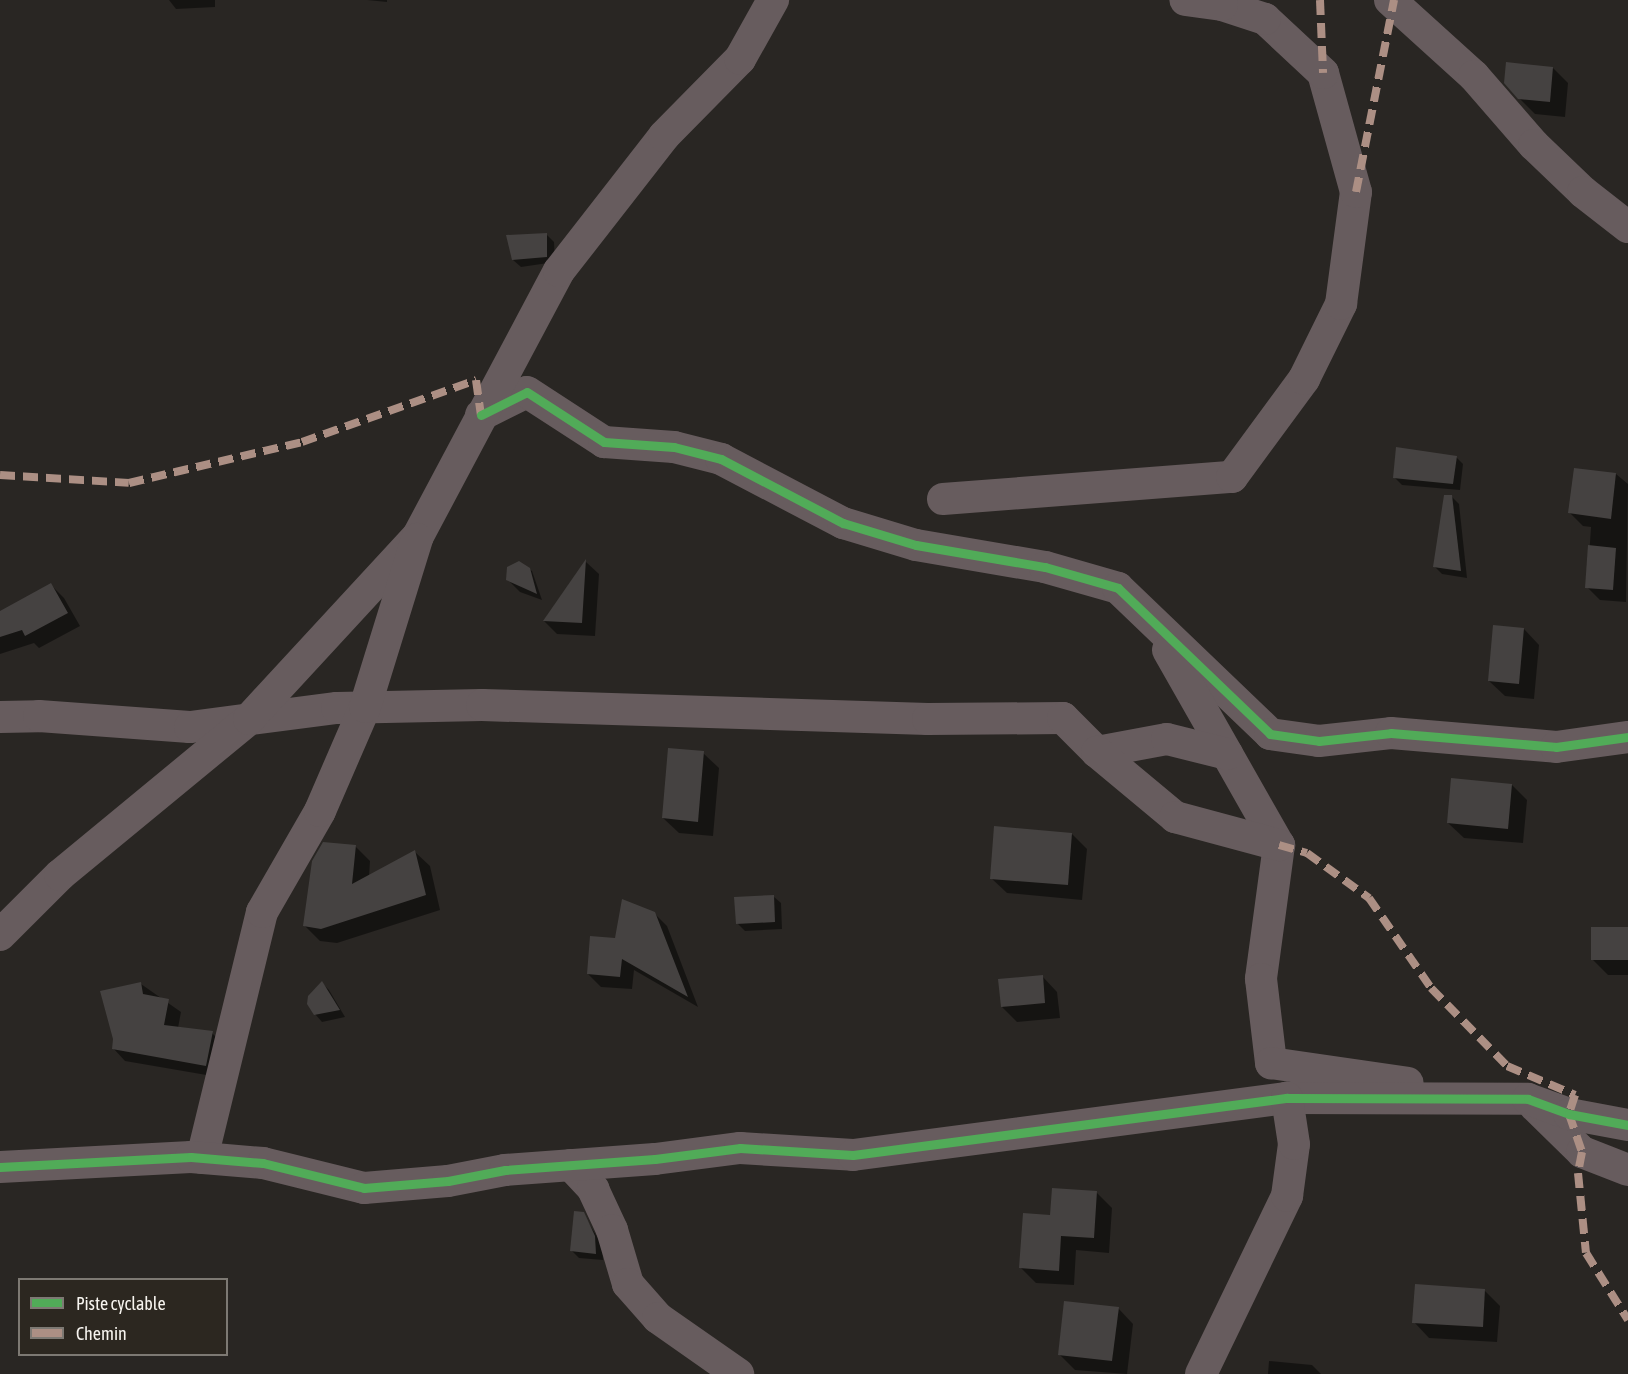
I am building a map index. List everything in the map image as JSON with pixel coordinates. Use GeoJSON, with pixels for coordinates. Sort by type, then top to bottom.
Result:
{"type":"FeatureCollection","features":[{"type":"Feature","properties":{"kind":"street"},"geometry":{"type":"LineString","coordinates":[[202,1158],[262,912],[320,811],[365,707],[418,536],[559,270],[664,136],[740,58],[774,0]]}},
{"type":"Feature","properties":{"kind":"street"},"geometry":{"type":"LineString","coordinates":[[943,499],[1232,477],[1304,379],[1341,304],[1356,192],[1323,73],[1266,19],[1222,5],[1185,0]]}},
{"type":"Feature","properties":{"kind":"street"},"geometry":{"type":"LineString","coordinates":[[1390,0],[1474,76],[1534,145],[1583,192],[1628,227]]}},
{"type":"Feature","properties":{"kind":"street"},"geometry":{"type":"LineString","coordinates":[[481,415],[527,392],[604,442],[674,447],[721,459],[843,523],[916,545],[1045,567],[1118,588],[1270,734],[1319,741],[1391,733],[1556,747],[1628,737]]}},
{"type":"Feature","properties":{"kind":"street"},"geometry":{"type":"LineString","coordinates":[[0,935],[60,875],[249,719],[418,536]]}},
{"type":"Feature","properties":{"kind":"street"},"geometry":{"type":"LineString","coordinates":[[1152,619],[1194,702],[1279,845],[1261,978],[1271,1063],[1528,1099],[1569,1114],[1628,1125]]}},
{"type":"Feature","properties":{"kind":"street"},"geometry":{"type":"LineString","coordinates":[[0,717],[39,716],[190,727],[365,707],[482,705],[928,719],[1063,718],[1097,752],[1174,817],[1279,845]]}},
{"type":"Feature","properties":{"kind":"street"},"geometry":{"type":"LineString","coordinates":[[1097,752],[1167,739],[1227,754]]}},
{"type":"Feature","properties":{"kind":"street"},"geometry":{"type":"LineString","coordinates":[[0,1167],[202,1158],[263,1163],[364,1188],[740,1148],[853,1155],[1287,1098],[1528,1099],[1582,1152],[1628,1170]]}},
{"type":"Feature","properties":{"kind":"street"},"geometry":{"type":"LineString","coordinates":[[1202,1374],[1287,1196],[1294,1144],[1287,1098]]}},
{"type":"Feature","properties":{"kind":"street"},"geometry":{"type":"LineString","coordinates":[[571,1165],[593,1189],[612,1230],[628,1284],[658,1318],[738,1374]]}},
{"type":"Feature","properties":{"kind":"building"},"geometry":{"type":"Polygon","coordinates":[[[1506,62],[1553,67],[1550,102],[1518,99],[1504,83],[1506,62]]]}},
{"type":"Feature","properties":{"kind":"building"},"geometry":{"type":"Polygon","coordinates":[[[547,233],[547,257],[512,260],[506,235],[547,233]]]}},
{"type":"Feature","properties":{"kind":"building"},"geometry":{"type":"Polygon","coordinates":[[[1396,447],[1457,456],[1453,484],[1393,478],[1396,447]]]}},
{"type":"Feature","properties":{"kind":"building"},"geometry":{"type":"Polygon","coordinates":[[[1574,468],[1616,473],[1611,519],[1568,513],[1574,468]]]}},
{"type":"Feature","properties":{"kind":"building"},"geometry":{"type":"Polygon","coordinates":[[[1444,495],[1452,495],[1461,571],[1433,567],[1444,495]]]}},
{"type":"Feature","properties":{"kind":"building"},"geometry":{"type":"Polygon","coordinates":[[[1588,545],[1616,548],[1613,590],[1585,588],[1588,545]]]}},
{"type":"Feature","properties":{"kind":"building"},"geometry":{"type":"Polygon","coordinates":[[[586,559],[582,623],[543,621],[586,559]]]}},
{"type":"Feature","properties":{"kind":"building"},"geometry":{"type":"Polygon","coordinates":[[[519,561],[530,568],[537,594],[506,580],[507,567],[519,561]]]}},
{"type":"Feature","properties":{"kind":"building"},"geometry":{"type":"Polygon","coordinates":[[[51,583],[68,613],[25,636],[22,630],[0,637],[0,611],[51,583]]]}},
{"type":"Feature","properties":{"kind":"building"},"geometry":{"type":"Polygon","coordinates":[[[1493,625],[1524,628],[1519,684],[1488,681],[1493,625]]]}},
{"type":"Feature","properties":{"kind":"building"},"geometry":{"type":"Polygon","coordinates":[[[668,748],[704,751],[698,822],[662,818],[668,748]]]}},
{"type":"Feature","properties":{"kind":"building"},"geometry":{"type":"Polygon","coordinates":[[[1451,778],[1512,784],[1508,829],[1447,823],[1451,778]]]}},
{"type":"Feature","properties":{"kind":"building"},"geometry":{"type":"Polygon","coordinates":[[[994,826],[1072,833],[1068,885],[990,879],[994,826]]]}},
{"type":"Feature","properties":{"kind":"building"},"geometry":{"type":"Polygon","coordinates":[[[323,842],[356,845],[352,884],[415,850],[426,895],[321,929],[303,926],[312,861],[323,842]]]}},
{"type":"Feature","properties":{"kind":"building"},"geometry":{"type":"Polygon","coordinates":[[[774,895],[775,922],[736,924],[734,897],[774,895]]]}},
{"type":"Feature","properties":{"kind":"building"},"geometry":{"type":"Polygon","coordinates":[[[622,899],[655,912],[688,997],[622,959],[620,977],[587,974],[590,936],[615,938],[622,899]]]}},
{"type":"Feature","properties":{"kind":"building"},"geometry":{"type":"Polygon","coordinates":[[[1591,927],[1628,927],[1628,960],[1591,960],[1591,927]]]}},
{"type":"Feature","properties":{"kind":"building"},"geometry":{"type":"Polygon","coordinates":[[[1043,975],[1045,1003],[1001,1007],[998,979],[1043,975]]]}},
{"type":"Feature","properties":{"kind":"building"},"geometry":{"type":"Polygon","coordinates":[[[322,981],[340,1010],[314,1015],[307,1004],[308,996],[322,981]]]}},
{"type":"Feature","properties":{"kind":"building"},"geometry":{"type":"Polygon","coordinates":[[[141,982],[143,994],[169,999],[164,1025],[213,1031],[206,1066],[112,1049],[113,1039],[100,991],[141,982]]]}},
{"type":"Feature","properties":{"kind":"building"},"geometry":{"type":"Polygon","coordinates":[[[1052,1188],[1097,1191],[1094,1238],[1061,1236],[1059,1271],[1019,1268],[1023,1213],[1050,1215],[1052,1188]]]}},
{"type":"Feature","properties":{"kind":"building"},"geometry":{"type":"Polygon","coordinates":[[[574,1211],[584,1212],[595,1236],[596,1254],[570,1251],[574,1211]]]}},
{"type":"Feature","properties":{"kind":"building"},"geometry":{"type":"Polygon","coordinates":[[[1415,1284],[1485,1289],[1483,1327],[1412,1323],[1415,1284]]]}},
{"type":"Feature","properties":{"kind":"building"},"geometry":{"type":"Polygon","coordinates":[[[1064,1301],[1119,1307],[1112,1361],[1058,1355],[1064,1301]]]}},
{"type":"Feature","properties":{"kind":"marked path"},"geometry":{"type":"LineString","coordinates":[[1320,0],[1323,73]]}},
{"type":"Feature","properties":{"kind":"marked path"},"geometry":{"type":"LineString","coordinates":[[1356,192],[1394,0]]}},
{"type":"Feature","properties":{"kind":"marked path"},"geometry":{"type":"LineString","coordinates":[[0,475],[129,483],[302,442],[476,380],[481,415]]}},
{"type":"Feature","properties":{"kind":"marked path"},"geometry":{"type":"LineString","coordinates":[[1279,845],[1307,853],[1369,898],[1431,988],[1507,1066],[1575,1095],[1569,1114],[1582,1152],[1578,1173],[1586,1253],[1628,1320]]}},
{"type":"Feature","properties":{"kind":"cycle path"},"geometry":{"type":"LineString","coordinates":[[481,415],[527,392],[604,442],[674,447],[721,459],[843,523],[916,545],[1045,567],[1118,588],[1270,734],[1319,741],[1391,733],[1556,747],[1628,737]]}},
{"type":"Feature","properties":{"kind":"cycle path"},"geometry":{"type":"LineString","coordinates":[[0,1167],[191,1157],[263,1163],[364,1188],[448,1181],[505,1170],[655,1159],[740,1148],[853,1155],[1287,1098],[1528,1099],[1569,1114],[1628,1125]]}}]}
